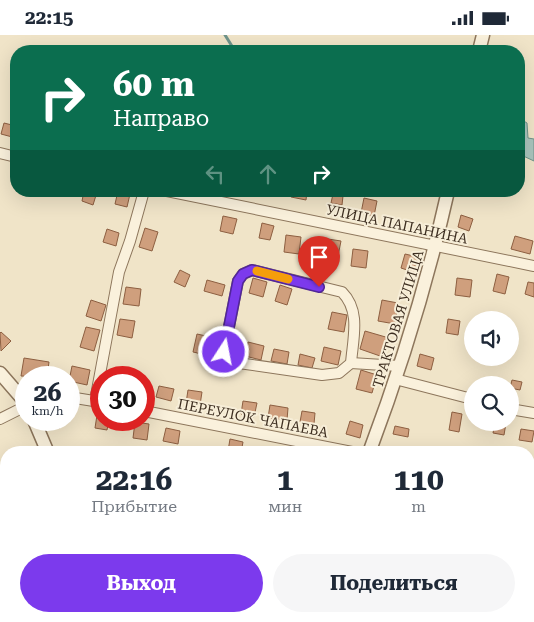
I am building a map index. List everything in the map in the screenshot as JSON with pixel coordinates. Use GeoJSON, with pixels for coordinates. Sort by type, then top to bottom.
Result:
{"type":"FeatureCollection","features":[{"type":"Feature","properties":{"kind":"street"},"geometry":{"type":"LineString","coordinates":[[104,366],[119,272],[142,197]]}},
{"type":"Feature","properties":{"kind":"street","name":"УЛИЦА ПАПАНИНА"},"geometry":{"type":"LineString","coordinates":[[196,197],[534,267]]}},
{"type":"Feature","properties":{"kind":"street","name":"ТРАКТОВАЯ УЛИЦА"},"geometry":{"type":"LineString","coordinates":[[371,446],[395,379],[436,246],[447,197]]}},
{"type":"Feature","properties":{"kind":"street"},"geometry":{"type":"LineString","coordinates":[[351,363],[355,313],[350,300],[342,292],[252,270],[243,274],[238,281],[224,352],[232,362],[322,375],[339,373],[351,363],[399,366]]}},
{"type":"Feature","properties":{"kind":"street"},"geometry":{"type":"LineString","coordinates":[[0,373],[15,391]]}},
{"type":"Feature","properties":{"kind":"street"},"geometry":{"type":"LineString","coordinates":[[395,379],[464,397]]}},
{"type":"Feature","properties":{"kind":"street"},"geometry":{"type":"LineString","coordinates":[[519,410],[534,413]]}},
{"type":"Feature","properties":{"kind":"street"},"geometry":{"type":"LineString","coordinates":[[0,419],[15,411]]}},
{"type":"Feature","properties":{"kind":"street","name":"ПЕРЕУЛОК ЧАПАЕВА"},"geometry":{"type":"LineString","coordinates":[[155,413],[322,446]]}},
{"type":"Feature","properties":{"kind":"street"},"geometry":{"type":"LineString","coordinates":[[39,431],[45,446]]}},
{"type":"Feature","properties":{"kind":"water"},"geometry":{"type":"Polygon","coordinates":[[[525,122],[527,123],[528,138],[534,139],[534,161],[525,157],[525,122]]]}},
{"type":"Feature","properties":{"kind":"building"},"geometry":{"type":"Polygon","coordinates":[[[4,123],[10,124],[10,136],[1,134],[4,123]]]}},
{"type":"Feature","properties":{"kind":"building"},"geometry":{"type":"Polygon","coordinates":[[[83,197],[95,197],[93,205],[82,201],[83,197]]]}},
{"type":"Feature","properties":{"kind":"building"},"geometry":{"type":"Polygon","coordinates":[[[117,197],[129,197],[127,207],[115,204],[117,197]]]}},
{"type":"Feature","properties":{"kind":"building"},"geometry":{"type":"Polygon","coordinates":[[[291,197],[306,197],[306,200],[291,197]]]}},
{"type":"Feature","properties":{"kind":"building"},"geometry":{"type":"Polygon","coordinates":[[[332,197],[343,197],[342,205],[331,203],[332,197]]]}},
{"type":"Feature","properties":{"kind":"building"},"geometry":{"type":"Polygon","coordinates":[[[364,198],[377,201],[374,216],[361,213],[364,198]]]}},
{"type":"Feature","properties":{"kind":"building"},"geometry":{"type":"Polygon","coordinates":[[[461,215],[473,219],[469,231],[458,227],[461,215]]]}},
{"type":"Feature","properties":{"kind":"building"},"geometry":{"type":"Polygon","coordinates":[[[223,216],[237,219],[233,234],[220,231],[223,216]]]}},
{"type":"Feature","properties":{"kind":"building"},"geometry":{"type":"Polygon","coordinates":[[[262,223],[274,226],[270,240],[259,238],[262,223]]]}},
{"type":"Feature","properties":{"kind":"building"},"geometry":{"type":"Polygon","coordinates":[[[145,228],[158,232],[152,251],[139,247],[145,228]]]}},
{"type":"Feature","properties":{"kind":"building"},"geometry":{"type":"Polygon","coordinates":[[[107,229],[119,233],[116,246],[103,242],[107,229]]]}},
{"type":"Feature","properties":{"kind":"building"},"geometry":{"type":"Polygon","coordinates":[[[286,235],[301,237],[299,254],[284,252],[286,235]]]}},
{"type":"Feature","properties":{"kind":"building"},"geometry":{"type":"Polygon","coordinates":[[[515,236],[533,241],[530,254],[511,249],[515,236]]]}},
{"type":"Feature","properties":{"kind":"building"},"geometry":{"type":"Polygon","coordinates":[[[328,239],[341,241],[338,256],[325,253],[328,239]]]}},
{"type":"Feature","properties":{"kind":"building"},"geometry":{"type":"Polygon","coordinates":[[[353,249],[368,251],[366,268],[351,266],[353,249]]]}},
{"type":"Feature","properties":{"kind":"building"},"geometry":{"type":"Polygon","coordinates":[[[405,254],[418,257],[413,272],[401,268],[405,254]]]}},
{"type":"Feature","properties":{"kind":"building"},"geometry":{"type":"Polygon","coordinates":[[[180,270],[190,275],[185,287],[174,282],[180,270]]]}},
{"type":"Feature","properties":{"kind":"building"},"geometry":{"type":"Polygon","coordinates":[[[497,274],[509,277],[505,294],[493,291],[497,274]]]}},
{"type":"Feature","properties":{"kind":"building"},"geometry":{"type":"Polygon","coordinates":[[[253,278],[267,282],[263,297],[249,293],[253,278]]]}},
{"type":"Feature","properties":{"kind":"building"},"geometry":{"type":"Polygon","coordinates":[[[457,278],[472,280],[470,297],[455,295],[457,278]]]}},
{"type":"Feature","properties":{"kind":"building"},"geometry":{"type":"Polygon","coordinates":[[[207,280],[225,285],[222,296],[204,291],[207,280]]]}},
{"type":"Feature","properties":{"kind":"building"},"geometry":{"type":"Polygon","coordinates":[[[528,282],[534,283],[534,297],[525,294],[528,282]]]}},
{"type":"Feature","properties":{"kind":"building"},"geometry":{"type":"Polygon","coordinates":[[[280,285],[292,289],[287,305],[275,301],[280,285]]]}},
{"type":"Feature","properties":{"kind":"building"},"geometry":{"type":"Polygon","coordinates":[[[126,287],[141,289],[139,306],[123,304],[126,287]]]}},
{"type":"Feature","properties":{"kind":"building"},"geometry":{"type":"Polygon","coordinates":[[[91,300],[106,305],[101,321],[86,316],[91,300]]]}},
{"type":"Feature","properties":{"kind":"building"},"geometry":{"type":"Polygon","coordinates":[[[382,300],[398,303],[395,324],[378,321],[382,300]]]}},
{"type":"Feature","properties":{"kind":"building"},"geometry":{"type":"Polygon","coordinates":[[[332,312],[347,315],[344,332],[328,329],[332,312]]]}},
{"type":"Feature","properties":{"kind":"building"},"geometry":{"type":"Polygon","coordinates":[[[120,319],[135,321],[132,338],[117,335],[120,319]]]}},
{"type":"Feature","properties":{"kind":"building"},"geometry":{"type":"Polygon","coordinates":[[[448,319],[460,321],[458,335],[446,333],[448,319]]]}},
{"type":"Feature","properties":{"kind":"building"},"geometry":{"type":"Polygon","coordinates":[[[86,327],[100,330],[94,351],[80,347],[86,327]]]}},
{"type":"Feature","properties":{"kind":"building"},"geometry":{"type":"Polygon","coordinates":[[[365,331],[389,338],[383,357],[360,349],[365,331]]]}},
{"type":"Feature","properties":{"kind":"building"},"geometry":{"type":"Polygon","coordinates":[[[0,333],[11,341],[1,351],[0,333]]]}},
{"type":"Feature","properties":{"kind":"building"},"geometry":{"type":"Polygon","coordinates":[[[197,334],[215,338],[211,356],[193,352],[197,334]]]}},
{"type":"Feature","properties":{"kind":"building"},"geometry":{"type":"Polygon","coordinates":[[[248,342],[264,346],[261,360],[245,356],[248,342]]]}},
{"type":"Feature","properties":{"kind":"building"},"geometry":{"type":"Polygon","coordinates":[[[324,347],[341,351],[338,365],[321,361],[324,347]]]}},
{"type":"Feature","properties":{"kind":"building"},"geometry":{"type":"Polygon","coordinates":[[[274,349],[289,352],[287,364],[271,361],[274,349]]]}},
{"type":"Feature","properties":{"kind":"building"},"geometry":{"type":"Polygon","coordinates":[[[300,354],[315,358],[312,368],[298,365],[300,354]]]}},
{"type":"Feature","properties":{"kind":"building"},"geometry":{"type":"Polygon","coordinates":[[[420,354],[434,358],[431,370],[417,366],[420,354]]]}},
{"type":"Feature","properties":{"kind":"building"},"geometry":{"type":"Polygon","coordinates":[[[24,358],[49,362],[48,366],[23,366],[24,358]]]}},
{"type":"Feature","properties":{"kind":"building"},"geometry":{"type":"Polygon","coordinates":[[[80,368],[90,370],[87,385],[80,383],[80,368]]]}},
{"type":"Feature","properties":{"kind":"building"},"geometry":{"type":"Polygon","coordinates":[[[361,370],[377,375],[372,393],[356,389],[361,370]]]}},
{"type":"Feature","properties":{"kind":"building"},"geometry":{"type":"Polygon","coordinates":[[[519,381],[522,382],[519,390],[519,381]]]}},
{"type":"Feature","properties":{"kind":"building"},"geometry":{"type":"Polygon","coordinates":[[[159,386],[174,389],[171,401],[156,397],[159,386]]]}},
{"type":"Feature","properties":{"kind":"building"},"geometry":{"type":"Polygon","coordinates":[[[188,390],[202,392],[200,405],[186,403],[188,390]]]}},
{"type":"Feature","properties":{"kind":"building"},"geometry":{"type":"Polygon","coordinates":[[[243,401],[257,403],[254,417],[241,414],[243,401]]]}},
{"type":"Feature","properties":{"kind":"building"},"geometry":{"type":"Polygon","coordinates":[[[270,405],[288,408],[287,420],[268,418],[270,405]]]}},
{"type":"Feature","properties":{"kind":"building"},"geometry":{"type":"Polygon","coordinates":[[[302,411],[315,413],[314,424],[300,422],[302,411]]]}},
{"type":"Feature","properties":{"kind":"building"},"geometry":{"type":"Polygon","coordinates":[[[452,412],[462,414],[459,432],[449,430],[452,412]]]}},
{"type":"Feature","properties":{"kind":"building"},"geometry":{"type":"Polygon","coordinates":[[[350,421],[363,425],[360,438],[346,434],[350,421]]]}},
{"type":"Feature","properties":{"kind":"building"},"geometry":{"type":"Polygon","coordinates":[[[395,426],[409,429],[408,437],[393,434],[395,426]]]}},
{"type":"Feature","properties":{"kind":"building"},"geometry":{"type":"Polygon","coordinates":[[[166,428],[180,431],[178,444],[163,441],[166,428]]]}},
{"type":"Feature","properties":{"kind":"building"},"geometry":{"type":"Polygon","coordinates":[[[521,429],[534,431],[532,442],[519,440],[521,429]]]}},
{"type":"Feature","properties":{"kind":"building"},"geometry":{"type":"Polygon","coordinates":[[[134,431],[148,431],[147,440],[133,438],[134,431]]]}},
{"type":"Feature","properties":{"kind":"building"},"geometry":{"type":"Polygon","coordinates":[[[493,431],[505,431],[504,435],[493,433],[493,431]]]}},
{"type":"Feature","properties":{"kind":"building"},"geometry":{"type":"Polygon","coordinates":[[[230,439],[243,442],[242,446],[229,446],[230,439]]]}},
{"type":"Feature","properties":{"kind":"waterway"},"geometry":{"type":"LineString","coordinates":[[225,35],[231,45]]}},
{"type":"Feature","properties":{"kind":"slow traffic"},"geometry":{"type":"LineString","coordinates":[[257,271],[288,279]]}},
{"type":"Feature","properties":{"kind":"route"},"geometry":{"type":"LineString","coordinates":[[224,352],[238,281],[243,274],[252,270],[319,287]]}}]}
